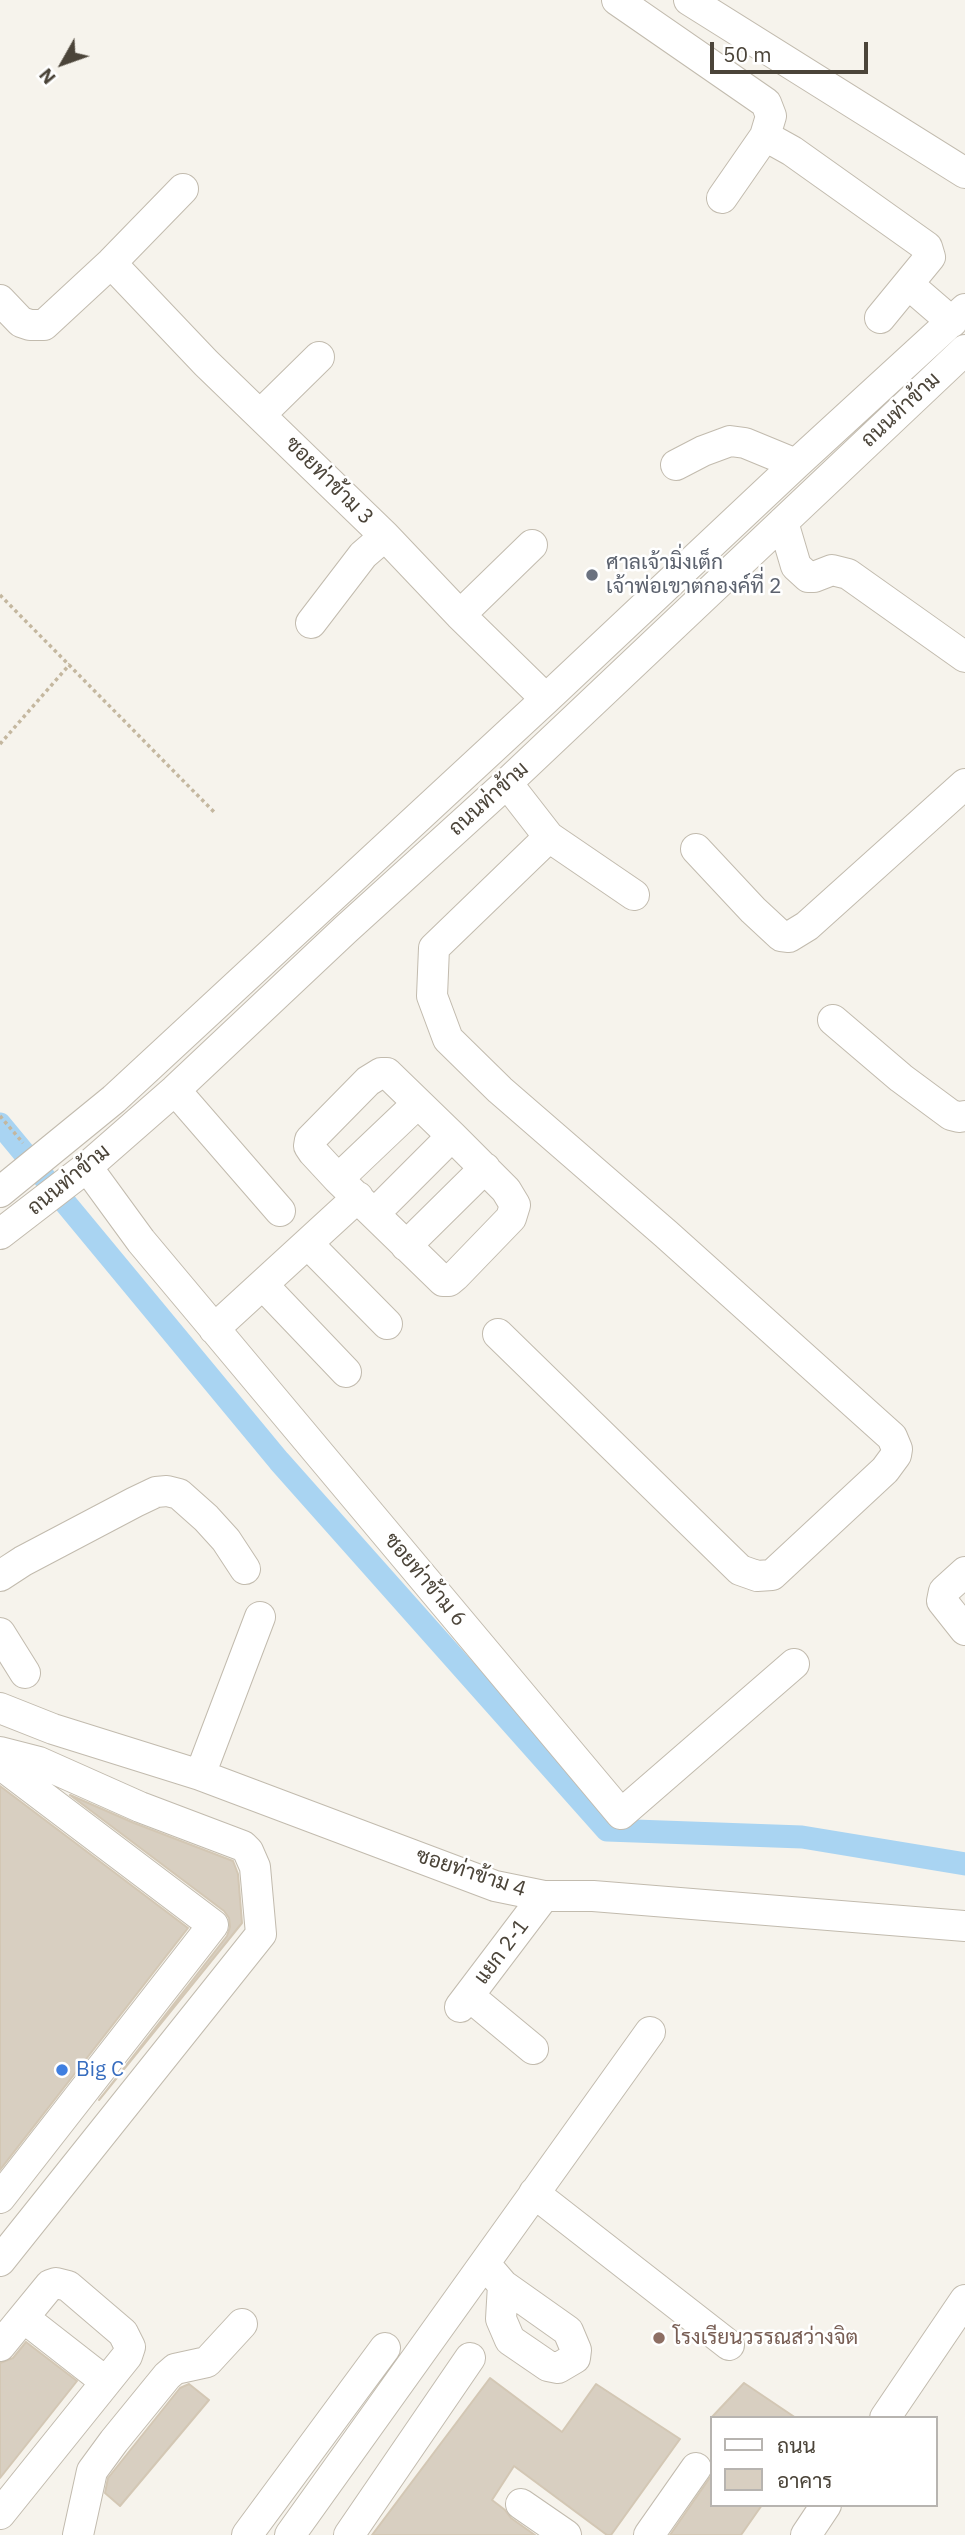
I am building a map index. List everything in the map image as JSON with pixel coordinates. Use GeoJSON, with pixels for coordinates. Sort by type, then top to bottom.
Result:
{"type":"FeatureCollection","features":[{"type":"Feature","properties":{"kind":"street"},"geometry":{"type":"LineString","coordinates":[[617,0],[766,103],[771,116],[765,135],[722,198]]}},
{"type":"Feature","properties":{"kind":"street"},"geometry":{"type":"LineString","coordinates":[[689,0],[965,173]]}},
{"type":"Feature","properties":{"kind":"street"},"geometry":{"type":"LineString","coordinates":[[765,135],[792,151],[927,247],[930,257],[880,318]]}},
{"type":"Feature","properties":{"kind":"street"},"geometry":{"type":"LineString","coordinates":[[0,300],[21,322],[44,325],[183,189]]}},
{"type":"Feature","properties":{"kind":"street","name":"ซอยท่าข้าม 3"},"geometry":{"type":"LineString","coordinates":[[111,262],[206,363],[261,414],[546,699]]}},
{"type":"Feature","properties":{"kind":"street"},"geometry":{"type":"LineString","coordinates":[[908,284],[958,315]]}},
{"type":"Feature","properties":{"kind":"street","name":"ถนนท่าข้าม"},"geometry":{"type":"LineString","coordinates":[[0,1192],[114,1099],[958,315]]}},
{"type":"Feature","properties":{"kind":"street","name":"ถนนท่าข้าม"},"geometry":{"type":"LineString","coordinates":[[0,1234],[80,1172],[174,1090],[507,783],[965,350]]}},
{"type":"Feature","properties":{"kind":"street"},"geometry":{"type":"LineString","coordinates":[[261,414],[318,357]]}},
{"type":"Feature","properties":{"kind":"street"},"geometry":{"type":"LineString","coordinates":[[676,465],[730,441],[745,443],[796,464]]}},
{"type":"Feature","properties":{"kind":"street"},"geometry":{"type":"LineString","coordinates":[[783,522],[796,566],[808,577],[814,578],[832,570],[848,574],[965,657]]}},
{"type":"Feature","properties":{"kind":"street"},"geometry":{"type":"LineString","coordinates":[[311,623],[363,555],[385,537]]}},
{"type":"Feature","properties":{"kind":"street"},"geometry":{"type":"LineString","coordinates":[[460,615],[532,545]]}},
{"type":"Feature","properties":{"kind":"street"},"geometry":{"type":"LineString","coordinates":[[507,783],[549,837],[634,894]]}},
{"type":"Feature","properties":{"kind":"street"},"geometry":{"type":"LineString","coordinates":[[696,849],[753,910],[781,936],[789,937],[807,926],[965,784]]}},
{"type":"Feature","properties":{"kind":"street"},"geometry":{"type":"LineString","coordinates":[[498,1334],[740,1570],[757,1576],[772,1574],[885,1470],[896,1455],[897,1449],[892,1437],[666,1234],[500,1090],[448,1039],[432,996],[434,948],[549,837]]}},
{"type":"Feature","properties":{"kind":"street"},"geometry":{"type":"LineString","coordinates":[[833,1020],[901,1078],[951,1115],[965,1116]]}},
{"type":"Feature","properties":{"kind":"street"},"geometry":{"type":"LineString","coordinates":[[381,1073],[387,1073],[418,1103],[485,1168],[515,1205],[511,1218],[449,1281],[443,1281],[309,1146],[310,1140],[368,1081],[381,1073]]}},
{"type":"Feature","properties":{"kind":"street"},"geometry":{"type":"LineString","coordinates":[[174,1090],[280,1211]]}},
{"type":"Feature","properties":{"kind":"street"},"geometry":{"type":"LineString","coordinates":[[357,1197],[418,1103]]}},
{"type":"Feature","properties":{"kind":"street"},"geometry":{"type":"LineString","coordinates":[[214,1329],[357,1197],[452,1136]]}},
{"type":"Feature","properties":{"kind":"street"},"geometry":{"type":"LineString","coordinates":[[407,1246],[485,1168]]}},
{"type":"Feature","properties":{"kind":"street","name":"ซอยท่าข้าม 6"},"geometry":{"type":"LineString","coordinates":[[80,1172],[141,1241],[621,1814],[794,1664]]}},
{"type":"Feature","properties":{"kind":"street"},"geometry":{"type":"LineString","coordinates":[[308,1244],[387,1324]]}},
{"type":"Feature","properties":{"kind":"street"},"geometry":{"type":"LineString","coordinates":[[263,1285],[346,1372]]}},
{"type":"Feature","properties":{"kind":"street"},"geometry":{"type":"LineString","coordinates":[[0,1576],[135,1502],[156,1492],[167,1491],[179,1494],[206,1518],[226,1540],[245,1569]]}},
{"type":"Feature","properties":{"kind":"street"},"geometry":{"type":"LineString","coordinates":[[965,1572],[944,1591],[942,1601],[965,1630]]}},
{"type":"Feature","properties":{"kind":"street"},"geometry":{"type":"LineString","coordinates":[[200,1775],[260,1617]]}},
{"type":"Feature","properties":{"kind":"street"},"geometry":{"type":"LineString","coordinates":[[0,1633],[25,1673]]}},
{"type":"Feature","properties":{"kind":"street","name":"ซอยท่าข้าม 4"},"geometry":{"type":"LineString","coordinates":[[0,1708],[53,1729],[200,1775],[495,1886],[544,1896],[593,1896],[965,1926]]}},
{"type":"Feature","properties":{"kind":"street"},"geometry":{"type":"LineString","coordinates":[[0,1752],[39,1762],[140,1807],[243,1846],[255,1867],[261,1934],[0,2261]]}},
{"type":"Feature","properties":{"kind":"street"},"geometry":{"type":"LineString","coordinates":[[0,1764],[213,1925],[0,2198]]}},
{"type":"Feature","properties":{"kind":"street","name":"แยก 2-1"},"geometry":{"type":"LineString","coordinates":[[533,2049],[465,2002],[544,1896]]}},
{"type":"Feature","properties":{"kind":"street"},"geometry":{"type":"LineString","coordinates":[[290,2535],[494,2274],[534,2193],[650,2032]]}},
{"type":"Feature","properties":{"kind":"street"},"geometry":{"type":"LineString","coordinates":[[534,2193],[729,2344]]}},
{"type":"Feature","properties":{"kind":"street"},"geometry":{"type":"LineString","coordinates":[[0,2346],[50,2285],[62,2283],[123,2333],[128,2342],[127,2356],[0,2514]]}},
{"type":"Feature","properties":{"kind":"street"},"geometry":{"type":"LineString","coordinates":[[886,2416],[965,2300]]}},
{"type":"Feature","properties":{"kind":"street"},"geometry":{"type":"LineString","coordinates":[[24,2318],[106,2382]]}},
{"type":"Feature","properties":{"kind":"street"},"geometry":{"type":"LineString","coordinates":[[78,2535],[92,2471],[114,2441],[167,2376],[175,2369],[207,2362],[242,2324]]}},
{"type":"Feature","properties":{"kind":"street"},"geometry":{"type":"LineString","coordinates":[[247,2535],[385,2348]]}},
{"type":"Feature","properties":{"kind":"street"},"geometry":{"type":"LineString","coordinates":[[349,2535],[470,2358]]}},
{"type":"Feature","properties":{"kind":"street"},"geometry":{"type":"LineString","coordinates":[[649,2535],[696,2468]]}},
{"type":"Feature","properties":{"kind":"street"},"geometry":{"type":"LineString","coordinates":[[521,2504],[566,2535]]}},
{"type":"Feature","properties":{"kind":"street"},"geometry":{"type":"LineString","coordinates":[[806,2535],[825,2507]]}},
{"type":"Feature","properties":{"kind":"path"},"geometry":{"type":"LineString","coordinates":[[0,595],[216,814]]}},
{"type":"Feature","properties":{"kind":"path"},"geometry":{"type":"LineString","coordinates":[[0,744],[70,664]]}},
{"type":"Feature","properties":{"kind":"path"},"geometry":{"type":"LineString","coordinates":[[0,1116],[34,1164]]}},
{"type":"Feature","properties":{"kind":"building"},"geometry":{"type":"Polygon","coordinates":[[[0,1786],[188,1928],[0,2170],[0,1786]]]}},
{"type":"Feature","properties":{"kind":"building"},"geometry":{"type":"Polygon","coordinates":[[[70,1795],[233,1861],[238,1874],[242,1923],[99,2100],[227,1936],[230,1927],[229,1918],[224,1911],[70,1795]]]}},
{"type":"Feature","properties":{"kind":"building"},"geometry":{"type":"Polygon","coordinates":[[[26,2342],[77,2381],[0,2478],[0,2363],[13,2358],[26,2342]]]}},
{"type":"Feature","properties":{"kind":"building"},"geometry":{"type":"Polygon","coordinates":[[[490,2378],[562,2432],[596,2384],[680,2439],[611,2535],[607,2535],[514,2466],[492,2500],[535,2535],[372,2535],[490,2378]]]}},
{"type":"Feature","properties":{"kind":"building"},"geometry":{"type":"Polygon","coordinates":[[[744,2383],[793,2416],[713,2416],[744,2383]]]}},
{"type":"Feature","properties":{"kind":"building"},"geometry":{"type":"Polygon","coordinates":[[[189,2384],[209,2400],[120,2506],[105,2493],[108,2478],[180,2388],[189,2384]]]}},
{"type":"Feature","properties":{"kind":"building"},"geometry":{"type":"Polygon","coordinates":[[[710,2477],[710,2507],[761,2507],[741,2535],[670,2535],[710,2477]]]}},
{"type":"Feature","properties":{"kind":"waterway"},"geometry":{"type":"LineString","coordinates":[[0,1124],[279,1461],[607,1830],[802,1837],[965,1864]]}},
{"type":"Feature","properties":{"kind":"place","name":"ศาลเจ้ามิ่งเต็ก เจ้าพ่อเขาตกองค์ที่ 2"},"geometry":{"type":"Point","coordinates":[592,575]}},
{"type":"Feature","properties":{"kind":"place","name":"Big C"},"geometry":{"type":"Point","coordinates":[62,2070]}},
{"type":"Feature","properties":{"kind":"place","name":"โรงเรียนวรรณสว่างจิต"},"geometry":{"type":"Point","coordinates":[659,2338]}}]}
